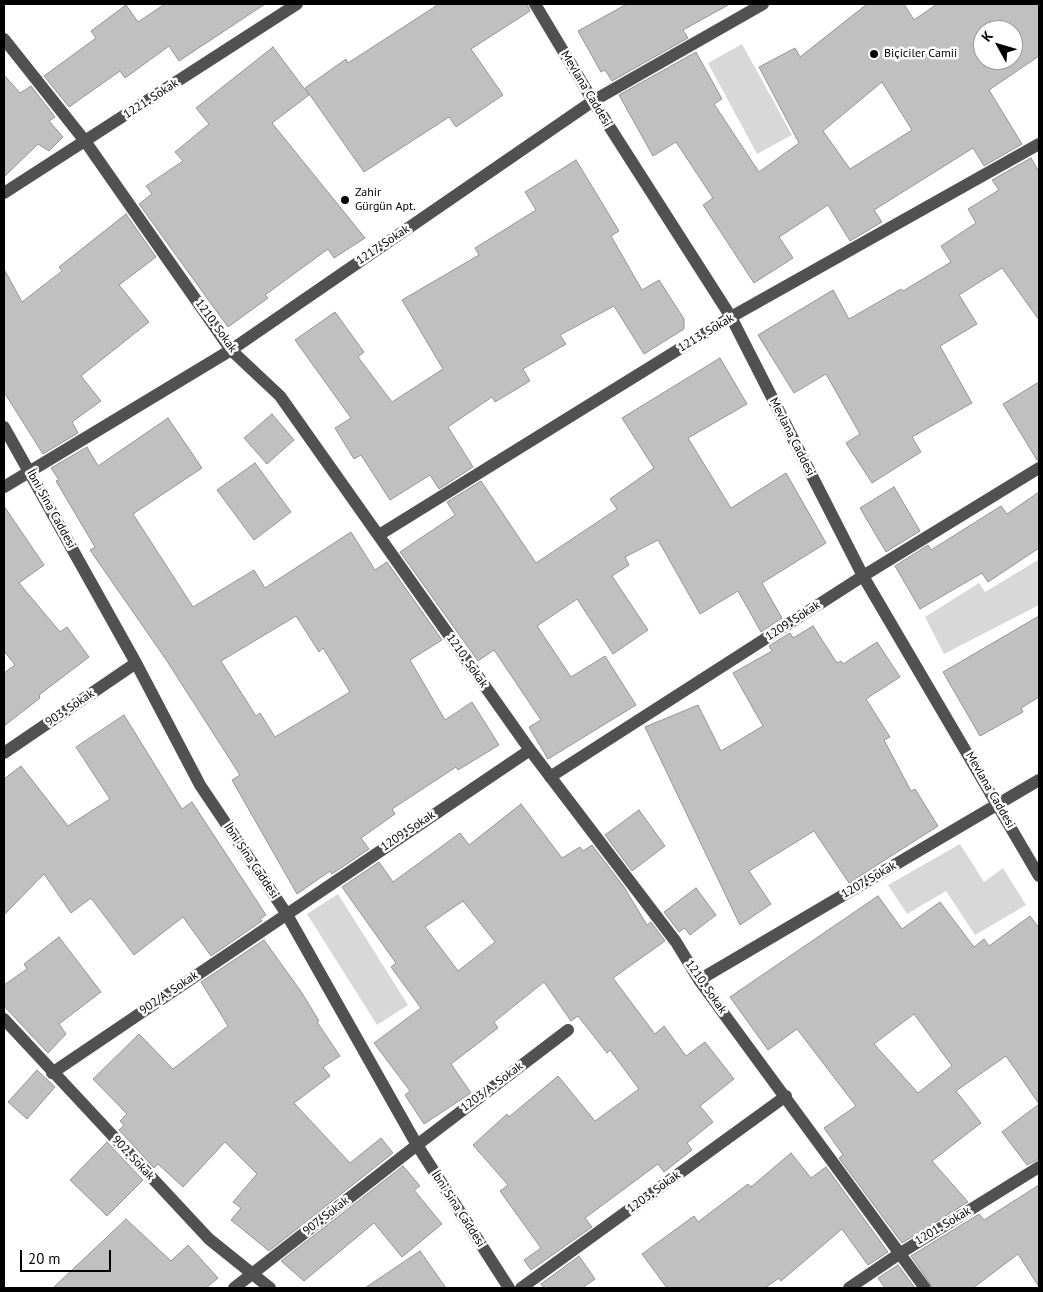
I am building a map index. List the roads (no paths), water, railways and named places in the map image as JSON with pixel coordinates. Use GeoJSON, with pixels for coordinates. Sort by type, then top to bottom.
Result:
{"type":"FeatureCollection","features":[{"type":"Feature","properties":{"kind":"street","name":"1221. Sokak"},"geometry":{"type":"LineString","coordinates":[[4,193],[297,4]]}},
{"type":"Feature","properties":{"kind":"street","name":"Mevlana Caddesi"},"geometry":{"type":"LineString","coordinates":[[535,4],[593,101],[731,318],[863,576],[1039,876]]}},
{"type":"Feature","properties":{"kind":"street","name":"1217. Sokak"},"geometry":{"type":"LineString","coordinates":[[4,488],[29,471],[231,350],[593,101],[763,4]]}},
{"type":"Feature","properties":{"kind":"street","name":"1210. Sokak"},"geometry":{"type":"LineString","coordinates":[[4,38],[85,141],[231,350],[280,396],[530,750],[676,942],[699,980],[786,1096],[925,1288]]}},
{"type":"Feature","properties":{"kind":"street","name":"1213. Sokak"},"geometry":{"type":"LineString","coordinates":[[379,535],[731,318],[1039,144]]}},
{"type":"Feature","properties":{"kind":"street","name":"İbni Sina Caddesi"},"geometry":{"type":"LineString","coordinates":[[4,427],[136,663],[200,785],[286,913],[417,1145],[509,1288]]}},
{"type":"Feature","properties":{"kind":"street","name":"1209. Sokak"},"geometry":{"type":"LineString","coordinates":[[550,777],[863,576],[1039,468]]}},
{"type":"Feature","properties":{"kind":"street","name":"903. Sokak"},"geometry":{"type":"LineString","coordinates":[[4,753],[136,663]]}},
{"type":"Feature","properties":{"kind":"street","name":"1209. Sokak"},"geometry":{"type":"LineString","coordinates":[[286,913],[530,750]]}},
{"type":"Feature","properties":{"kind":"street","name":"1207. Sokak"},"geometry":{"type":"LineString","coordinates":[[699,980],[1039,780]]}},
{"type":"Feature","properties":{"kind":"street","name":"902/A. Sokak"},"geometry":{"type":"LineString","coordinates":[[52,1073],[286,913]]}},
{"type":"Feature","properties":{"kind":"street","name":"902. Sokak"},"geometry":{"type":"LineString","coordinates":[[4,1019],[52,1073],[209,1239],[270,1288]]}},
{"type":"Feature","properties":{"kind":"street","name":"1203/A. Sokak"},"geometry":{"type":"LineString","coordinates":[[417,1145],[568,1030]]}},
{"type":"Feature","properties":{"kind":"street","name":"1203. Sokak"},"geometry":{"type":"LineString","coordinates":[[521,1288],[786,1096]]}},
{"type":"Feature","properties":{"kind":"street","name":"907. Sokak"},"geometry":{"type":"LineString","coordinates":[[234,1288],[417,1145]]}},
{"type":"Feature","properties":{"kind":"street","name":"1201. Sokak"},"geometry":{"type":"LineString","coordinates":[[849,1288],[899,1254],[1039,1167]]}},
{"type":"Feature","properties":{"kind":"place","name":"Biçiciler Camii"},"geometry":{"type":"Point","coordinates":[874,54]}},
{"type":"Feature","properties":{"kind":"place","name":"Zahir Gürgün Apt."},"geometry":{"type":"Point","coordinates":[345,200]}}]}
